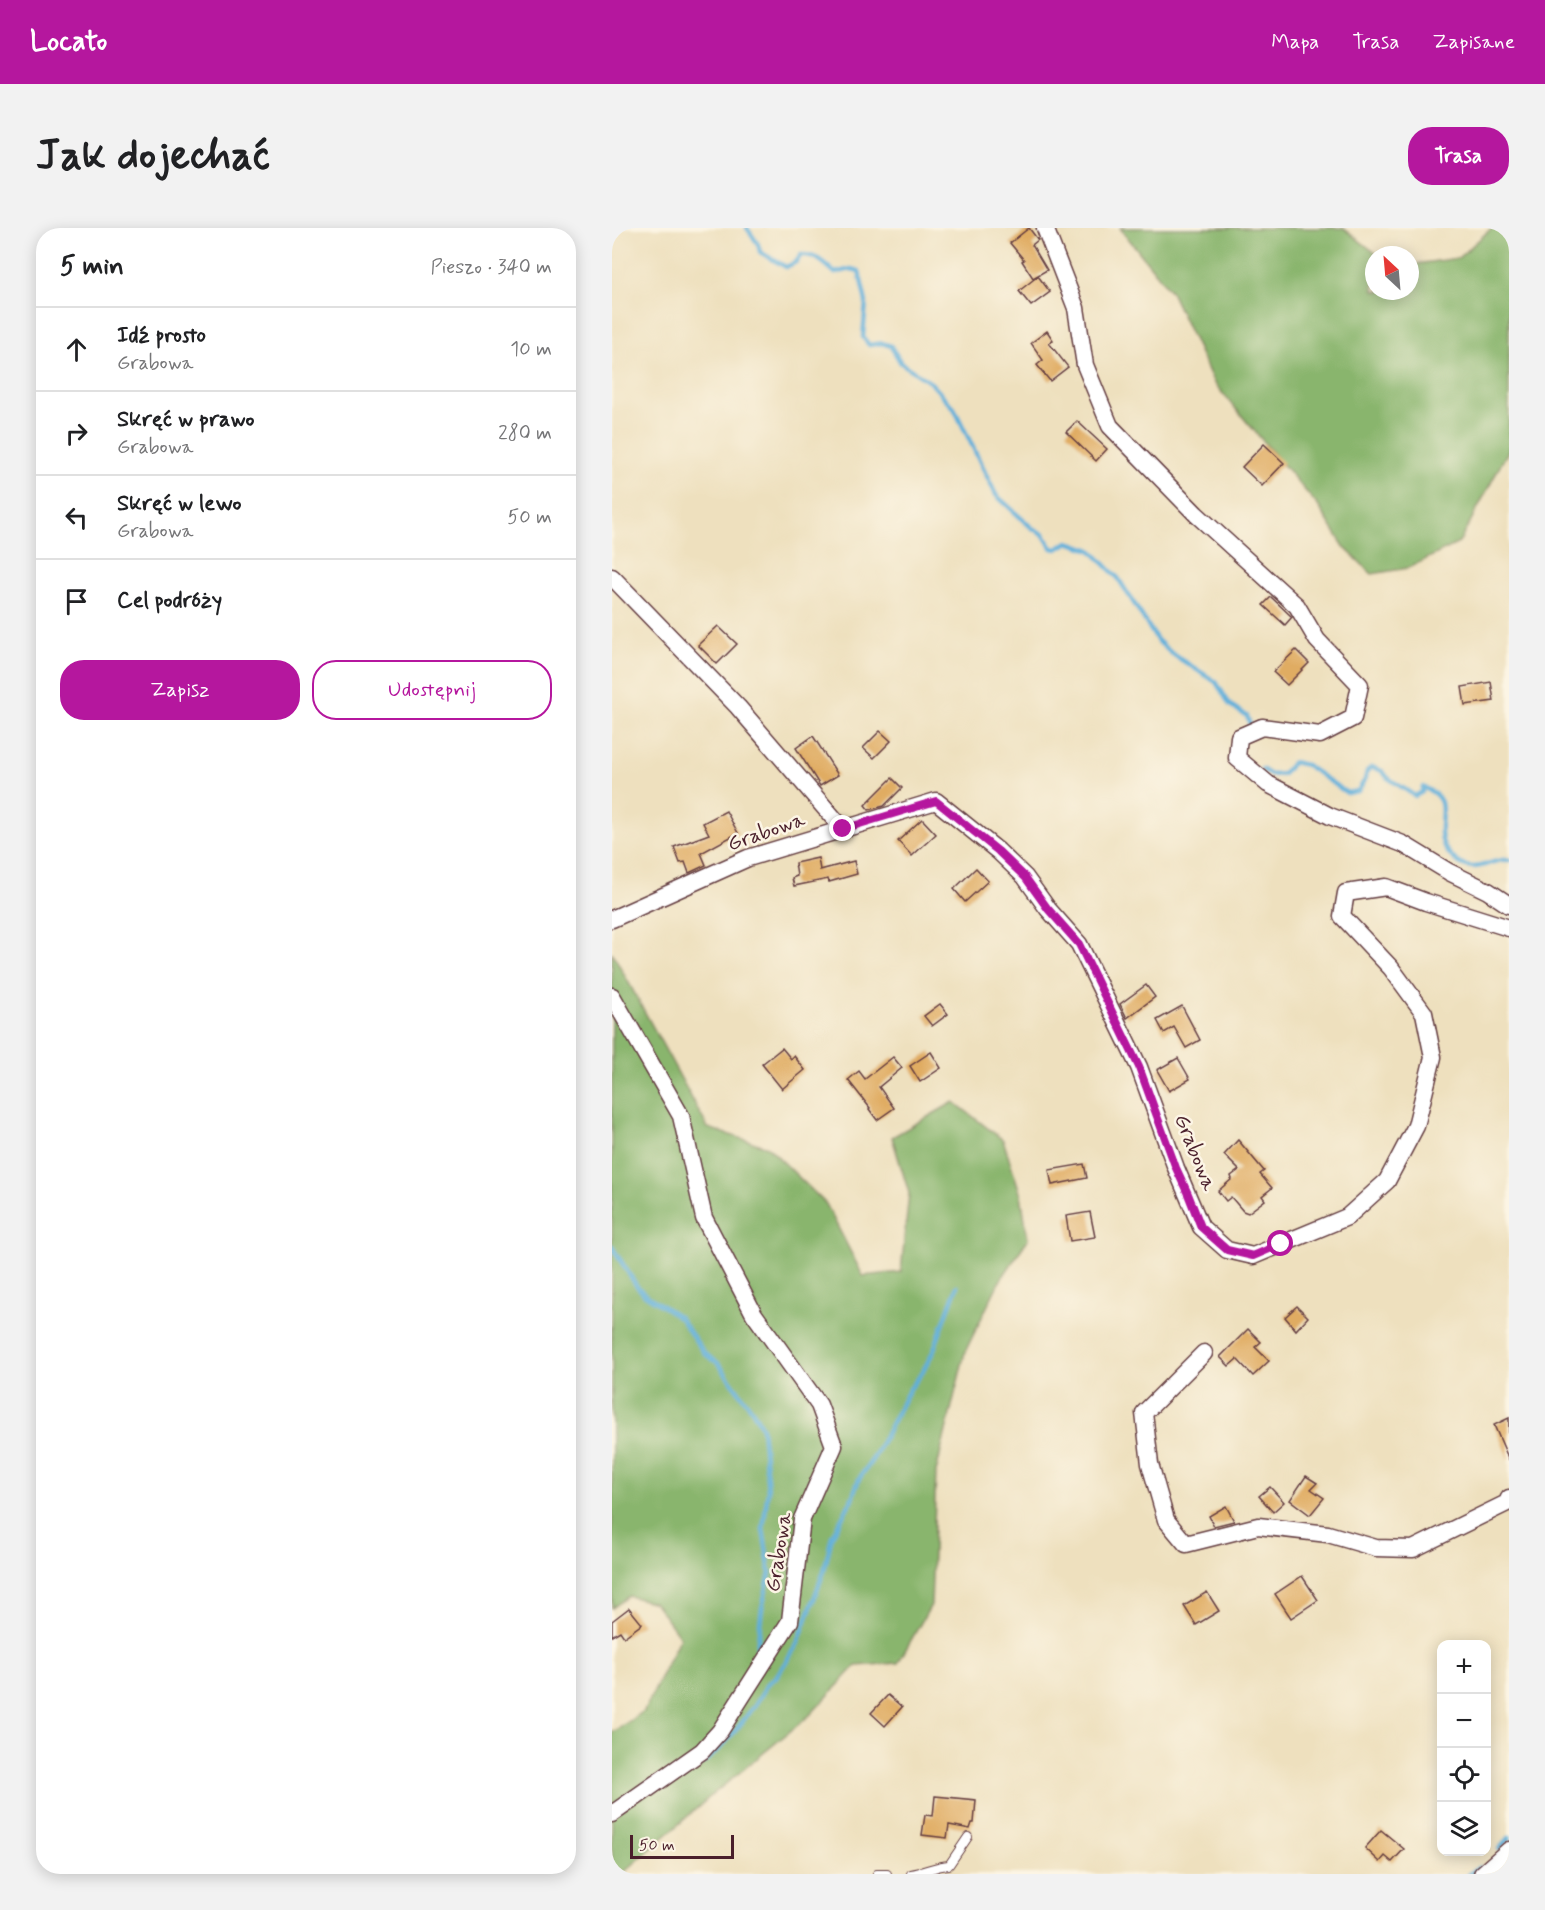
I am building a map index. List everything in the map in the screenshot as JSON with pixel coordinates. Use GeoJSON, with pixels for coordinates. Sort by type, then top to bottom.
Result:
{"type":"FeatureCollection","features":[{"type":"Feature","properties":{"kind":"street"},"geometry":{"type":"LineString","coordinates":[[1045,228],[1076,308],[1085,365],[1110,426],[1196,514],[1297,606],[1317,640],[1360,685],[1353,718],[1320,735],[1262,727],[1239,737],[1237,758],[1268,784],[1330,816],[1403,844],[1509,905]]}},
{"type":"Feature","properties":{"kind":"street"},"geometry":{"type":"LineString","coordinates":[[612,577],[738,707],[843,829]]}},
{"type":"Feature","properties":{"kind":"street","name":"Grabowa"},"geometry":{"type":"LineString","coordinates":[[612,919],[748,858],[936,801],[998,851],[1025,877],[1048,909],[1079,944],[1139,1067],[1176,1168],[1201,1227],[1227,1250],[1253,1256],[1347,1216],[1387,1181],[1416,1126],[1432,1057],[1424,1012],[1391,968],[1342,916],[1346,893],[1386,887],[1509,928]]}},
{"type":"Feature","properties":{"kind":"street","name":"Grabowa"},"geometry":{"type":"LineString","coordinates":[[612,996],[681,1116],[704,1218],[754,1314],[819,1405],[834,1446],[802,1519],[790,1621],[720,1731],[702,1750],[612,1814]]}},
{"type":"Feature","properties":{"kind":"street"},"geometry":{"type":"LineString","coordinates":[[1204,1353],[1144,1413],[1150,1464],[1166,1520],[1186,1544],[1258,1527],[1328,1534],[1376,1548],[1413,1549],[1507,1503],[1509,1498]]}},
{"type":"Feature","properties":{"kind":"street"},"geometry":{"type":"LineString","coordinates":[[1482,1874],[1509,1850]]}},
{"type":"Feature","properties":{"kind":"lane"},"geometry":{"type":"LineString","coordinates":[[911,1874],[921,1873],[936,1866],[949,1865],[968,1837]]}},
{"type":"Feature","properties":{"kind":"lane"},"geometry":{"type":"LineString","coordinates":[[877,1874],[887,1874]]}},
{"type":"Feature","properties":{"kind":"green space"},"geometry":{"type":"Polygon","coordinates":[[[1120,228],[1343,228],[1366,246],[1365,300],[1419,300],[1419,264],[1458,258],[1492,228],[1509,228],[1509,449],[1459,543],[1408,568],[1372,574],[1345,548],[1319,507],[1214,383],[1171,292],[1120,228]]]}},
{"type":"Feature","properties":{"kind":"green space"},"geometry":{"type":"Polygon","coordinates":[[[612,952],[708,1128],[768,1147],[826,1204],[863,1276],[901,1272],[909,1193],[892,1137],[954,1102],[1003,1140],[1021,1195],[1028,1239],[998,1284],[965,1352],[936,1472],[931,1605],[898,1663],[856,1666],[810,1715],[712,1795],[622,1874],[612,1874],[612,1733],[644,1711],[680,1637],[655,1603],[629,1596],[612,1608],[612,952]]]}},
{"type":"Feature","properties":{"kind":"building"},"geometry":{"type":"Polygon","coordinates":[[[1029,228],[1038,240],[1032,245],[1047,270],[1033,278],[1022,261],[1024,260],[1010,243],[1029,228]]]}},
{"type":"Feature","properties":{"kind":"building"},"geometry":{"type":"Polygon","coordinates":[[[1038,276],[1050,292],[1031,306],[1019,291],[1038,276]]]}},
{"type":"Feature","properties":{"kind":"building"},"geometry":{"type":"Polygon","coordinates":[[[1047,331],[1053,340],[1049,343],[1068,367],[1050,381],[1037,365],[1043,360],[1031,343],[1047,331]]]}},
{"type":"Feature","properties":{"kind":"building"},"geometry":{"type":"Polygon","coordinates":[[[1077,421],[1107,449],[1096,461],[1066,432],[1077,421]]]}},
{"type":"Feature","properties":{"kind":"building"},"geometry":{"type":"Polygon","coordinates":[[[1264,444],[1284,463],[1262,486],[1242,467],[1264,444]]]}},
{"type":"Feature","properties":{"kind":"building"},"geometry":{"type":"Polygon","coordinates":[[[1271,597],[1292,617],[1285,625],[1263,605],[1271,597]]]}},
{"type":"Feature","properties":{"kind":"building"},"geometry":{"type":"Polygon","coordinates":[[[718,626],[737,644],[717,664],[698,645],[718,626]]]}},
{"type":"Feature","properties":{"kind":"building"},"geometry":{"type":"Polygon","coordinates":[[[1296,650],[1309,663],[1287,685],[1273,672],[1296,650]]]}},
{"type":"Feature","properties":{"kind":"building"},"geometry":{"type":"Polygon","coordinates":[[[1491,682],[1494,701],[1465,705],[1462,687],[1491,682]]]}},
{"type":"Feature","properties":{"kind":"building"},"geometry":{"type":"Polygon","coordinates":[[[880,731],[891,741],[874,758],[863,748],[880,731]]]}},
{"type":"Feature","properties":{"kind":"building"},"geometry":{"type":"Polygon","coordinates":[[[813,736],[838,775],[820,786],[796,748],[813,736]]]}},
{"type":"Feature","properties":{"kind":"building"},"geometry":{"type":"Polygon","coordinates":[[[892,778],[902,788],[884,806],[869,810],[865,805],[892,778]]]}},
{"type":"Feature","properties":{"kind":"building"},"geometry":{"type":"Polygon","coordinates":[[[726,811],[738,833],[701,853],[706,865],[689,873],[685,862],[680,863],[674,847],[709,834],[703,823],[726,811]]]}},
{"type":"Feature","properties":{"kind":"building"},"geometry":{"type":"Polygon","coordinates":[[[922,819],[936,834],[912,856],[898,841],[922,819]]]}},
{"type":"Feature","properties":{"kind":"building"},"geometry":{"type":"Polygon","coordinates":[[[818,858],[820,870],[854,861],[857,874],[829,882],[828,879],[794,886],[792,878],[797,876],[795,863],[818,858]]]}},
{"type":"Feature","properties":{"kind":"building"},"geometry":{"type":"Polygon","coordinates":[[[976,868],[988,881],[965,902],[954,889],[976,868]]]}},
{"type":"Feature","properties":{"kind":"building"},"geometry":{"type":"Polygon","coordinates":[[[1146,985],[1155,997],[1127,1018],[1120,1004],[1146,985]]]}},
{"type":"Feature","properties":{"kind":"building"},"geometry":{"type":"Polygon","coordinates":[[[940,1004],[948,1014],[932,1026],[924,1016],[940,1004]]]}},
{"type":"Feature","properties":{"kind":"building"},"geometry":{"type":"Polygon","coordinates":[[[1182,1006],[1200,1040],[1186,1048],[1174,1027],[1164,1033],[1157,1020],[1182,1006]]]}},
{"type":"Feature","properties":{"kind":"building"},"geometry":{"type":"Polygon","coordinates":[[[782,1048],[791,1059],[794,1056],[805,1070],[782,1089],[762,1064],[782,1048]]]}},
{"type":"Feature","properties":{"kind":"building"},"geometry":{"type":"Polygon","coordinates":[[[931,1052],[941,1068],[920,1082],[910,1066],[931,1052]]]}},
{"type":"Feature","properties":{"kind":"building"},"geometry":{"type":"Polygon","coordinates":[[[893,1057],[902,1068],[879,1087],[894,1108],[877,1120],[848,1080],[859,1071],[865,1079],[893,1057]]]}},
{"type":"Feature","properties":{"kind":"building"},"geometry":{"type":"Polygon","coordinates":[[[1178,1058],[1190,1079],[1169,1091],[1157,1070],[1178,1058]]]}},
{"type":"Feature","properties":{"kind":"building"},"geometry":{"type":"Polygon","coordinates":[[[1238,1140],[1264,1171],[1260,1174],[1272,1188],[1262,1196],[1265,1200],[1248,1213],[1243,1211],[1231,1197],[1226,1201],[1218,1191],[1239,1170],[1224,1155],[1238,1140]]]}},
{"type":"Feature","properties":{"kind":"building"},"geometry":{"type":"Polygon","coordinates":[[[1084,1164],[1087,1178],[1052,1185],[1049,1170],[1084,1164]]]}},
{"type":"Feature","properties":{"kind":"building"},"geometry":{"type":"Polygon","coordinates":[[[1090,1212],[1095,1237],[1070,1241],[1066,1216],[1090,1212]]]}},
{"type":"Feature","properties":{"kind":"building"},"geometry":{"type":"Polygon","coordinates":[[[1297,1306],[1308,1317],[1296,1330],[1285,1317],[1297,1306]]]}},
{"type":"Feature","properties":{"kind":"building"},"geometry":{"type":"Polygon","coordinates":[[[1248,1329],[1261,1342],[1255,1347],[1269,1361],[1253,1376],[1237,1359],[1229,1366],[1220,1357],[1248,1329]]]}},
{"type":"Feature","properties":{"kind":"building"},"geometry":{"type":"Polygon","coordinates":[[[1509,1418],[1509,1460],[1494,1425],[1509,1418]]]}},
{"type":"Feature","properties":{"kind":"building"},"geometry":{"type":"Polygon","coordinates":[[[1306,1476],[1317,1483],[1311,1489],[1324,1498],[1310,1515],[1290,1500],[1306,1476]]]}},
{"type":"Feature","properties":{"kind":"building"},"geometry":{"type":"Polygon","coordinates":[[[1270,1487],[1284,1502],[1273,1512],[1259,1496],[1270,1487]]]}},
{"type":"Feature","properties":{"kind":"building"},"geometry":{"type":"Polygon","coordinates":[[[1226,1506],[1234,1521],[1214,1526],[1209,1516],[1226,1506]]]}},
{"type":"Feature","properties":{"kind":"building"},"geometry":{"type":"Polygon","coordinates":[[[1302,1576],[1318,1600],[1291,1618],[1275,1594],[1302,1576]]]}},
{"type":"Feature","properties":{"kind":"building"},"geometry":{"type":"Polygon","coordinates":[[[1207,1592],[1219,1611],[1196,1625],[1184,1606],[1207,1592]]]}},
{"type":"Feature","properties":{"kind":"building"},"geometry":{"type":"Polygon","coordinates":[[[629,1608],[642,1624],[624,1637],[620,1631],[612,1636],[612,1621],[629,1608]]]}},
{"type":"Feature","properties":{"kind":"building"},"geometry":{"type":"Polygon","coordinates":[[[888,1695],[902,1707],[885,1726],[871,1713],[888,1695]]]}},
{"type":"Feature","properties":{"kind":"building"},"geometry":{"type":"Polygon","coordinates":[[[935,1796],[976,1800],[974,1823],[970,1829],[949,1825],[947,1838],[922,1835],[925,1815],[933,1816],[935,1796]]]}},
{"type":"Feature","properties":{"kind":"building"},"geometry":{"type":"Polygon","coordinates":[[[1381,1830],[1404,1849],[1392,1862],[1385,1856],[1380,1862],[1365,1848],[1381,1830]]]}},
{"type":"Feature","properties":{"kind":"waterway"},"geometry":{"type":"LineString","coordinates":[[747,228],[758,244],[760,252],[786,267],[796,262],[801,255],[806,255],[820,260],[835,273],[851,269],[859,271],[866,302],[863,337],[869,345],[882,343],[891,346],[901,363],[931,383],[954,408],[996,495],[1032,528],[1043,534],[1052,548],[1057,549],[1068,542],[1091,550],[1118,578],[1157,640],[1171,653],[1216,682],[1230,705],[1247,716],[1250,725]]}},
{"type":"Feature","properties":{"kind":"waterway"},"geometry":{"type":"LineString","coordinates":[[1262,769],[1271,775],[1283,774],[1293,762],[1306,765],[1347,793],[1358,791],[1365,780],[1367,771],[1372,767],[1382,771],[1388,778],[1415,796],[1422,792],[1423,787],[1437,796],[1442,806],[1441,833],[1444,845],[1451,856],[1461,864],[1473,867],[1509,860]]}},
{"type":"Feature","properties":{"kind":"waterway"},"geometry":{"type":"LineString","coordinates":[[612,1247],[644,1294],[679,1317],[705,1354],[718,1363],[753,1411],[762,1428],[768,1490],[763,1529],[770,1573],[762,1608],[757,1648]]}},
{"type":"Feature","properties":{"kind":"waterway"},"geometry":{"type":"LineString","coordinates":[[689,1770],[705,1761],[727,1741],[751,1710],[766,1685],[776,1677],[798,1643],[824,1571],[832,1536],[851,1501],[859,1479],[874,1457],[909,1390],[922,1373],[933,1352],[957,1286]]}},
{"type":"Feature","properties":{"kind":"waterway"},"geometry":{"type":"LineString","coordinates":[[1499,1849],[1509,1838]]}},
{"type":"Feature","properties":{"kind":"waterway"},"geometry":{"type":"LineString","coordinates":[[1469,1874],[1480,1867]]}},
{"type":"Feature","properties":{"kind":"route"},"geometry":{"type":"LineString","coordinates":[[843,829],[936,801],[998,851],[1025,877],[1048,909],[1079,944],[1139,1067],[1176,1168],[1201,1227],[1227,1250],[1253,1256],[1281,1244]]}}]}
